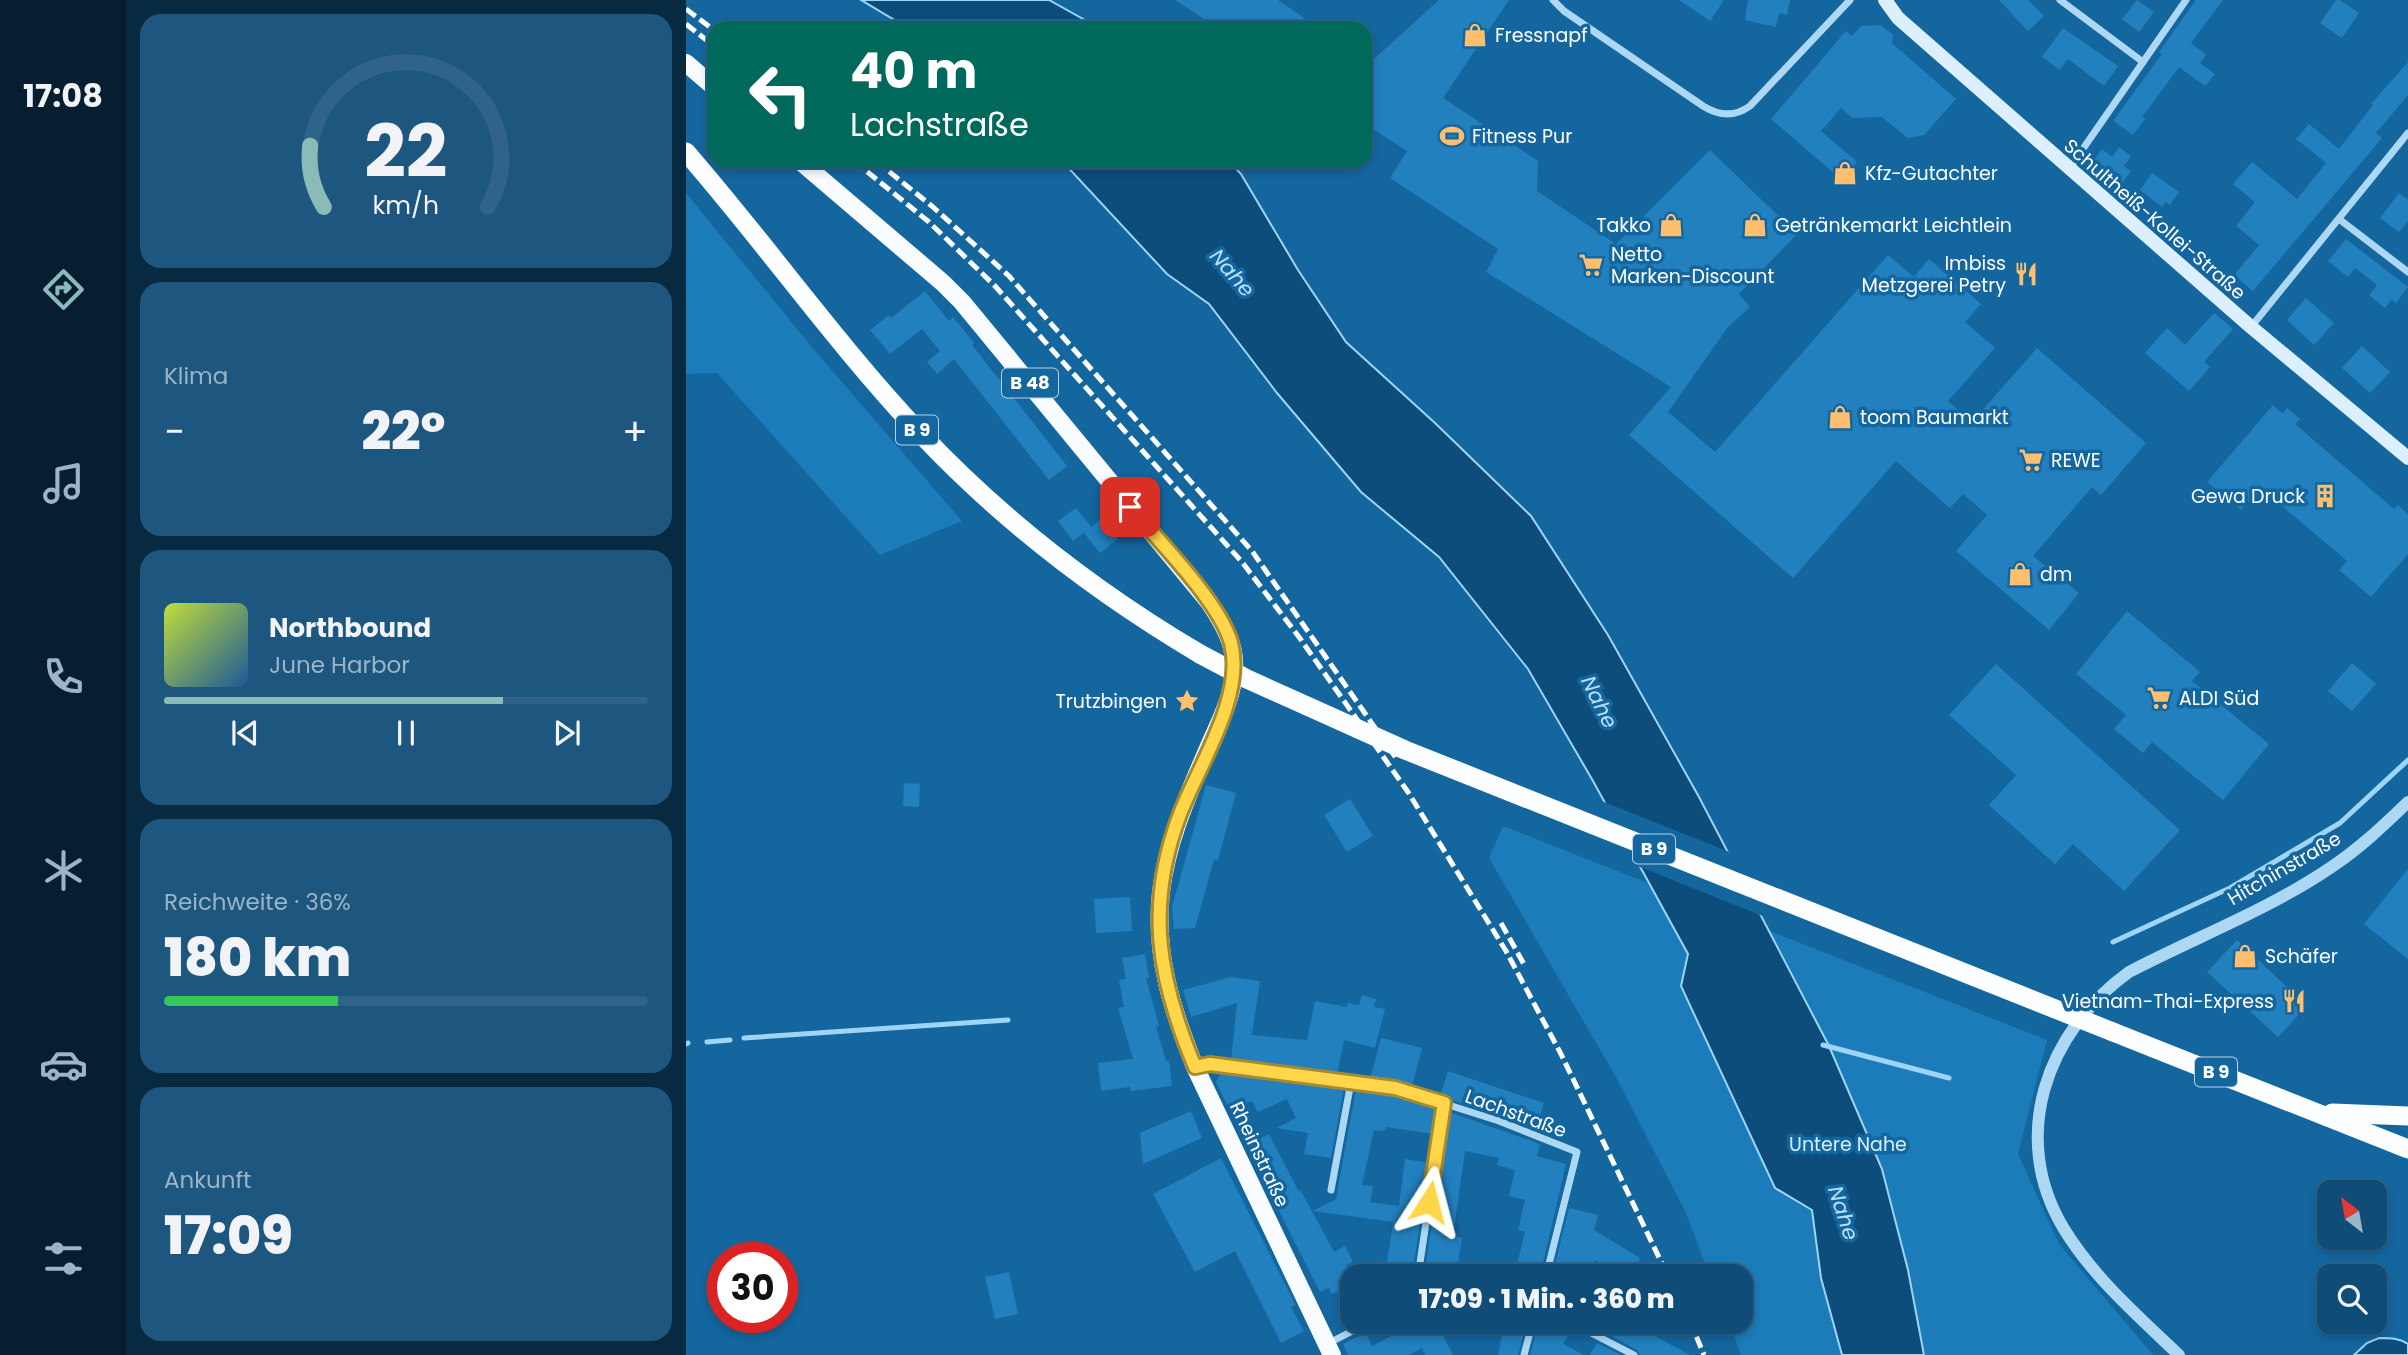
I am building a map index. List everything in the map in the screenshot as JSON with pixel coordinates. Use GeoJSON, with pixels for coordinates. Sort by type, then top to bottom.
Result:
{"type":"FeatureCollection","features":[{"type":"Feature","properties":{"kind":"highway","name":"B 9"},"geometry":{"type":"LineString","coordinates":[[686,152],[880,388],[960,474],[1000,512],[1066,565],[1123,607],[1200,653],[1247,679],[1405,750],[2408,1149]]}},
{"type":"Feature","properties":{"kind":"highway"},"geometry":{"type":"LineString","coordinates":[[2318,1113],[2408,1116]]}},
{"type":"Feature","properties":{"kind":"main road","name":"Schultheiß-Kollei-Straße"},"geometry":{"type":"LineString","coordinates":[[1885,0],[1898,18],[2069,169],[2251,327],[2408,458]]}},
{"type":"Feature","properties":{"kind":"main road"},"geometry":{"type":"LineString","coordinates":[[686,64],[707,81]]}},
{"type":"Feature","properties":{"kind":"main road","name":"Rheinstraße"},"geometry":{"type":"LineString","coordinates":[[808,168],[943,284],[1022,373],[1209,602],[1225,626],[1235,669],[1229,699],[1180,814],[1167,854],[1159,926],[1164,972],[1178,1026],[1195,1067],[1330,1350]]}},
{"type":"Feature","properties":{"kind":"street"},"geometry":{"type":"LineString","coordinates":[[1553,0],[1703,106],[1728,115],[1751,106],[1850,0]]}},
{"type":"Feature","properties":{"kind":"street"},"geometry":{"type":"LineString","coordinates":[[2060,0],[2143,62]]}},
{"type":"Feature","properties":{"kind":"street"},"geometry":{"type":"LineString","coordinates":[[2069,169],[2186,0]]}},
{"type":"Feature","properties":{"kind":"street"},"geometry":{"type":"LineString","coordinates":[[2251,327],[2408,133]]}},
{"type":"Feature","properties":{"kind":"street"},"geometry":{"type":"LineString","coordinates":[[2339,219],[2408,272]]}},
{"type":"Feature","properties":{"kind":"street","name":"Hitchinstraße"},"geometry":{"type":"LineString","coordinates":[[2179,1355],[2113,1292],[2064,1229],[2044,1180],[2039,1141],[2040,1110],[2046,1079],[2075,1023],[2099,995],[2114,983],[2168,951],[2262,907],[2329,869],[2365,842],[2408,802]]}},
{"type":"Feature","properties":{"kind":"street","name":"Lachstraße"},"geometry":{"type":"LineString","coordinates":[[1195,1067],[1210,1064],[1395,1088],[1499,1121],[1577,1152],[1549,1264]]}},
{"type":"Feature","properties":{"kind":"street"},"geometry":{"type":"LineString","coordinates":[[1331,1191],[1351,1082]]}},
{"type":"Feature","properties":{"kind":"street"},"geometry":{"type":"LineString","coordinates":[[1420,1264],[1444,1103]]}},
{"type":"Feature","properties":{"kind":"street"},"geometry":{"type":"LineString","coordinates":[[1330,1350],[1353,1334]]}},
{"type":"Feature","properties":{"kind":"street"},"geometry":{"type":"LineString","coordinates":[[1524,1355],[1530,1334]]}},
{"type":"Feature","properties":{"kind":"street"},"geometry":{"type":"LineString","coordinates":[[1593,1334],[1634,1355]]}},
{"type":"Feature","properties":{"kind":"green space"},"geometry":{"type":"Polygon","coordinates":[[[686,193],[816,352],[962,521],[880,555],[717,373],[686,374],[686,193]]]}},
{"type":"Feature","properties":{"kind":"green space","name":"Untere Nahe"},"geometry":{"type":"Polygon","coordinates":[[[1503,826],[2047,1040],[2018,1154],[2059,1244],[2153,1355],[1741,1355],[1733,1334],[1753,1334],[1753,1264],[1705,1264],[1685,1211],[1617,1079],[1489,858],[1503,826]]]}},
{"type":"Feature","properties":{"kind":"water"},"geometry":{"type":"Polygon","coordinates":[[[861,0],[1049,0],[1086,21],[896,21],[861,0]]]}},
{"type":"Feature","properties":{"kind":"water","name":"Nahe"},"geometry":{"type":"Polygon","coordinates":[[[1069,168],[1235,168],[1346,342],[1531,516],[1608,635],[1699,797],[1829,1046],[1882,1169],[1908,1270],[1924,1355],[1842,1355],[1821,1278],[1812,1210],[1775,1188],[1681,986],[1688,954],[1528,669],[1439,557],[1361,492],[1277,393],[1209,304],[1167,274],[1069,168]]]}},
{"type":"Feature","properties":{"kind":"water"},"geometry":{"type":"Polygon","coordinates":[[[2379,1338],[2398,1339],[2408,1344],[2408,1355],[2354,1355],[2367,1343],[2379,1338]]]}},
{"type":"Feature","properties":{"kind":"pier"},"geometry":{"type":"Polygon","coordinates":[[[1599,800],[1732,853],[1765,917],[1635,865],[1599,800]]]}},
{"type":"Feature","properties":{"kind":"building"},"geometry":{"type":"Polygon","coordinates":[[[1175,0],[1278,0],[1309,21],[1207,21],[1175,0]]]}},
{"type":"Feature","properties":{"kind":"building"},"geometry":{"type":"Polygon","coordinates":[[[1439,0],[1509,0],[1443,98],[1538,161],[1537,191],[1616,244],[1710,150],[1797,234],[1739,294],[1750,307],[1728,327],[1668,412],[1715,452],[1888,255],[1914,277],[1929,259],[1981,304],[1965,322],[1995,348],[1948,401],[1972,422],[2037,348],[2146,443],[2101,495],[2092,487],[2033,556],[2079,593],[2049,630],[1956,551],[1987,515],[1963,494],[1950,508],[1896,461],[1793,578],[1629,435],[1671,387],[1486,272],[1498,249],[1390,178],[1407,151],[1372,128],[1372,61],[1439,0]]]}},
{"type":"Feature","properties":{"kind":"building"},"geometry":{"type":"Polygon","coordinates":[[[1679,0],[1724,0],[1710,21],[1679,0]]]}},
{"type":"Feature","properties":{"kind":"building"},"geometry":{"type":"Polygon","coordinates":[[[1748,0],[1790,0],[1787,15],[1779,13],[1776,27],[1745,20],[1748,0]]]}},
{"type":"Feature","properties":{"kind":"building"},"geometry":{"type":"Polygon","coordinates":[[[1999,0],[2028,0],[2044,16],[2028,31],[1999,0]]]}},
{"type":"Feature","properties":{"kind":"building"},"geometry":{"type":"Polygon","coordinates":[[[2137,0],[2154,12],[2139,32],[2122,19],[2137,0]]]}},
{"type":"Feature","properties":{"kind":"building"},"geometry":{"type":"Polygon","coordinates":[[[2196,0],[2223,0],[2191,43],[2206,55],[2200,63],[2215,74],[2205,86],[2179,67],[2142,117],[2145,119],[2133,135],[2113,121],[2162,54],[2159,52],[2196,0]]]}},
{"type":"Feature","properties":{"kind":"building"},"geometry":{"type":"Polygon","coordinates":[[[2336,0],[2359,13],[2342,38],[2320,23],[2336,0]]]}},
{"type":"Feature","properties":{"kind":"building"},"geometry":{"type":"Polygon","coordinates":[[[1881,25],[1893,35],[1892,43],[1956,99],[1924,135],[1908,138],[1882,117],[1853,118],[1841,108],[1821,131],[1857,162],[1842,180],[1771,119],[1846,31],[1852,36],[1861,26],[1881,25]]]}},
{"type":"Feature","properties":{"kind":"building"},"geometry":{"type":"Polygon","coordinates":[[[2063,28],[2118,66],[2104,86],[2068,59],[2060,70],[2042,57],[2063,28]]]}},
{"type":"Feature","properties":{"kind":"building"},"geometry":{"type":"Polygon","coordinates":[[[2408,62],[2408,95],[2376,133],[2382,138],[2253,291],[2234,275],[2259,245],[2236,226],[2255,202],[2233,184],[2252,162],[2297,199],[2326,163],[2296,139],[2309,124],[2339,149],[2373,105],[2371,104],[2408,62]]]}},
{"type":"Feature","properties":{"kind":"building"},"geometry":{"type":"Polygon","coordinates":[[[2119,147],[2131,156],[2124,166],[2131,171],[2122,183],[2093,161],[2102,149],[2112,157],[2119,147]]]}},
{"type":"Feature","properties":{"kind":"building"},"geometry":{"type":"Polygon","coordinates":[[[2152,173],[2179,192],[2170,205],[2166,202],[2162,207],[2140,190],[2152,173]]]}},
{"type":"Feature","properties":{"kind":"building"},"geometry":{"type":"Polygon","coordinates":[[[2399,193],[2408,200],[2408,221],[2399,232],[2380,218],[2399,193]]]}},
{"type":"Feature","properties":{"kind":"building"},"geometry":{"type":"Polygon","coordinates":[[[2346,239],[2408,287],[2396,303],[2392,299],[2385,308],[2369,295],[2377,285],[2355,268],[2348,277],[2328,261],[2346,239]]]}},
{"type":"Feature","properties":{"kind":"building"},"geometry":{"type":"Polygon","coordinates":[[[925,291],[949,321],[953,317],[1067,466],[1049,480],[954,359],[937,374],[927,362],[940,351],[922,329],[890,354],[870,330],[889,315],[891,318],[925,291]]]}},
{"type":"Feature","properties":{"kind":"building"},"geometry":{"type":"Polygon","coordinates":[[[2306,298],[2334,323],[2314,345],[2287,320],[2306,298]]]}},
{"type":"Feature","properties":{"kind":"building"},"geometry":{"type":"Polygon","coordinates":[[[2214,313],[2233,329],[2204,362],[2210,367],[2189,391],[2145,353],[2167,328],[2185,345],[2214,313]]]}},
{"type":"Feature","properties":{"kind":"building"},"geometry":{"type":"Polygon","coordinates":[[[2362,346],[2390,372],[2370,393],[2342,368],[2362,346]]]}},
{"type":"Feature","properties":{"kind":"building","name":"Gewa Druck"},"geometry":{"type":"Polygon","coordinates":[[[2273,405],[2283,414],[2287,408],[2300,419],[2295,424],[2394,509],[2398,505],[2408,514],[2408,554],[2371,597],[2339,570],[2347,561],[2261,488],[2241,510],[2207,482],[2273,405]]]}},
{"type":"Feature","properties":{"kind":"building"},"geometry":{"type":"Polygon","coordinates":[[[1076,508],[1091,527],[1102,518],[1118,539],[1100,553],[1084,533],[1090,528],[1073,541],[1058,521],[1076,508]]]}},
{"type":"Feature","properties":{"kind":"building","name":"ALDI Süd"},"geometry":{"type":"Polygon","coordinates":[[[2127,611],[2200,672],[2192,681],[2269,744],[2223,800],[2152,742],[2143,753],[2114,729],[2126,715],[2076,674],[2127,611]]]}},
{"type":"Feature","properties":{"kind":"building"},"geometry":{"type":"Polygon","coordinates":[[[2352,663],[2376,684],[2352,711],[2328,691],[2352,663]]]}},
{"type":"Feature","properties":{"kind":"building"},"geometry":{"type":"Polygon","coordinates":[[[1996,664],[2180,830],[2124,891],[2073,844],[2055,864],[1989,805],[2016,775],[1949,715],[1996,664]]]}},
{"type":"Feature","properties":{"kind":"building"},"geometry":{"type":"Polygon","coordinates":[[[904,783],[920,784],[919,807],[903,806],[904,783]]]}},
{"type":"Feature","properties":{"kind":"building"},"geometry":{"type":"Polygon","coordinates":[[[1206,785],[1236,793],[1218,860],[1214,859],[1195,928],[1174,929],[1172,907],[1206,785]]]}},
{"type":"Feature","properties":{"kind":"building"},"geometry":{"type":"Polygon","coordinates":[[[1350,799],[1373,836],[1347,852],[1324,815],[1350,799]]]}},
{"type":"Feature","properties":{"kind":"building"},"geometry":{"type":"Polygon","coordinates":[[[2408,869],[2408,959],[2364,924],[2408,869]]]}},
{"type":"Feature","properties":{"kind":"building"},"geometry":{"type":"Polygon","coordinates":[[[1130,897],[1132,931],[1096,933],[1094,899],[1130,897]]]}},
{"type":"Feature","properties":{"kind":"building"},"geometry":{"type":"Polygon","coordinates":[[[2237,940],[2307,1006],[2278,1037],[2207,972],[2237,940]]]}},
{"type":"Feature","properties":{"kind":"building"},"geometry":{"type":"Polygon","coordinates":[[[1145,954],[1149,978],[1146,978],[1159,1026],[1156,1027],[1166,1061],[1169,1061],[1172,1086],[1101,1091],[1098,1063],[1133,1059],[1118,1008],[1124,1007],[1119,980],[1126,979],[1122,958],[1145,954]]]}},
{"type":"Feature","properties":{"kind":"building"},"geometry":{"type":"Polygon","coordinates":[[[1231,977],[1260,981],[1252,1035],[1307,1040],[1315,1001],[1347,1007],[1348,1003],[1359,1005],[1362,995],[1376,999],[1374,1007],[1385,1009],[1375,1048],[1344,1040],[1337,1074],[1231,1061],[1237,1003],[1191,1017],[1183,990],[1231,977]]]}},
{"type":"Feature","properties":{"kind":"building"},"geometry":{"type":"Polygon","coordinates":[[[1381,1038],[1422,1048],[1412,1087],[1370,1079],[1381,1038]]]}},
{"type":"Feature","properties":{"kind":"building"},"geometry":{"type":"Polygon","coordinates":[[[1448,1071],[1544,1103],[1536,1129],[1440,1096],[1448,1071]]]}},
{"type":"Feature","properties":{"kind":"building"},"geometry":{"type":"Polygon","coordinates":[[[1221,1073],[1344,1088],[1331,1158],[1304,1154],[1308,1133],[1277,1128],[1296,1118],[1287,1099],[1258,1112],[1252,1101],[1230,1111],[1216,1082],[1221,1073]]]}},
{"type":"Feature","properties":{"kind":"building"},"geometry":{"type":"Polygon","coordinates":[[[1356,1089],[1394,1094],[1437,1108],[1433,1134],[1386,1127],[1385,1131],[1374,1130],[1362,1185],[1373,1186],[1370,1202],[1399,1206],[1405,1159],[1429,1163],[1414,1264],[1382,1264],[1382,1261],[1387,1262],[1393,1222],[1313,1211],[1336,1199],[1356,1089]]]}},
{"type":"Feature","properties":{"kind":"building"},"geometry":{"type":"Polygon","coordinates":[[[1191,1111],[1202,1138],[1143,1164],[1140,1133],[1191,1111]]]}},
{"type":"Feature","properties":{"kind":"building"},"geometry":{"type":"Polygon","coordinates":[[[1449,1112],[1532,1141],[1540,1145],[1537,1156],[1566,1164],[1543,1264],[1517,1264],[1525,1232],[1518,1230],[1525,1200],[1509,1196],[1515,1170],[1497,1165],[1499,1158],[1465,1151],[1453,1236],[1462,1238],[1458,1264],[1426,1264],[1449,1112]]]}},
{"type":"Feature","properties":{"kind":"building"},"geometry":{"type":"Polygon","coordinates":[[[1269,1134],[1334,1252],[1345,1246],[1353,1262],[1340,1264],[1340,1290],[1332,1294],[1329,1288],[1320,1292],[1246,1146],[1269,1134]]]}},
{"type":"Feature","properties":{"kind":"building"},"geometry":{"type":"Polygon","coordinates":[[[1221,1158],[1296,1305],[1291,1307],[1304,1331],[1281,1343],[1235,1251],[1195,1272],[1153,1194],[1221,1158]]]}},
{"type":"Feature","properties":{"kind":"building"},"geometry":{"type":"Polygon","coordinates":[[[1569,1208],[1598,1215],[1594,1230],[1640,1258],[1639,1264],[1601,1264],[1595,1260],[1593,1264],[1555,1264],[1569,1208]]]}},
{"type":"Feature","properties":{"kind":"building"},"geometry":{"type":"Polygon","coordinates":[[[1009,1272],[1018,1314],[995,1319],[985,1277],[1009,1272]]]}},
{"type":"Feature","properties":{"kind":"building"},"geometry":{"type":"Polygon","coordinates":[[[1366,1334],[1372,1346],[1395,1334],[1442,1334],[1453,1355],[1425,1355],[1422,1348],[1408,1355],[1348,1355],[1343,1344],[1366,1334]]]}},
{"type":"Feature","properties":{"kind":"building"},"geometry":{"type":"Polygon","coordinates":[[[1502,1334],[1524,1334],[1518,1355],[1498,1355],[1502,1334]]]}},
{"type":"Feature","properties":{"kind":"building"},"geometry":{"type":"Polygon","coordinates":[[[1536,1334],[1569,1334],[1563,1344],[1584,1355],[1530,1355],[1536,1334]]]}},
{"type":"Feature","properties":{"kind":"building"},"geometry":{"type":"Polygon","coordinates":[[[1608,1334],[1654,1334],[1690,1355],[1640,1355],[1637,1350],[1608,1334]]]}},
{"type":"Feature","properties":{"kind":"building"},"geometry":{"type":"Polygon","coordinates":[[[1597,1343],[1621,1355],[1590,1355],[1597,1343]]]}},
{"type":"Feature","properties":{"kind":"waterway"},"geometry":{"type":"LineString","coordinates":[[2113,942],[2230,888],[2340,823],[2408,760]]}},
{"type":"Feature","properties":{"kind":"waterway"},"geometry":{"type":"LineString","coordinates":[[744,1038],[1008,1020]]}},
{"type":"Feature","properties":{"kind":"waterway"},"geometry":{"type":"LineString","coordinates":[[707,1042],[730,1040]]}},
{"type":"Feature","properties":{"kind":"waterway"},"geometry":{"type":"LineString","coordinates":[[1823,1045],[1949,1078]]}},
{"type":"Feature","properties":{"kind":"railway"},"geometry":{"type":"LineString","coordinates":[[686,9],[707,25]]}},
{"type":"Feature","properties":{"kind":"railway"},"geometry":{"type":"LineString","coordinates":[[686,24],[707,40]]}},
{"type":"Feature","properties":{"kind":"railway"},"geometry":{"type":"LineString","coordinates":[[863,168],[929,222],[995,286],[1242,562],[1299,637],[1408,792],[1506,951],[1561,1054],[1662,1264]]}},
{"type":"Feature","properties":{"kind":"railway"},"geometry":{"type":"LineString","coordinates":[[885,168],[933,207],[1009,276],[1252,551],[1396,758]]}},
{"type":"Feature","properties":{"kind":"railway"},"geometry":{"type":"LineString","coordinates":[[1501,923],[1525,966]]}},
{"type":"Feature","properties":{"kind":"railway"},"geometry":{"type":"LineString","coordinates":[[1695,1334],[1704,1355]]}},
{"type":"Feature","properties":{"kind":"place","name":"Fressnapf"},"geometry":{"type":"Point","coordinates":[1475,35]}},
{"type":"Feature","properties":{"kind":"place","name":"Fitness Pur"},"geometry":{"type":"Point","coordinates":[1452,136]}},
{"type":"Feature","properties":{"kind":"place","name":"Kfz-Gutachter"},"geometry":{"type":"Point","coordinates":[1845,173]}},
{"type":"Feature","properties":{"kind":"place","name":"Takko"},"geometry":{"type":"Point","coordinates":[1671,225]}},
{"type":"Feature","properties":{"kind":"place","name":"Getränkemarkt Leichtlein"},"geometry":{"type":"Point","coordinates":[1755,225]}},
{"type":"Feature","properties":{"kind":"place","name":"Netto Marken-Discount"},"geometry":{"type":"Point","coordinates":[1591,265]}},
{"type":"Feature","properties":{"kind":"place","name":"Imbiss Metzgerei Petry"},"geometry":{"type":"Point","coordinates":[2026,274]}},
{"type":"Feature","properties":{"kind":"place","name":"toom Baumarkt"},"geometry":{"type":"Point","coordinates":[1840,417]}},
{"type":"Feature","properties":{"kind":"place","name":"REWE"},"geometry":{"type":"Point","coordinates":[2031,460]}},
{"type":"Feature","properties":{"kind":"place","name":"Gewa Druck"},"geometry":{"type":"Point","coordinates":[2325,496]}},
{"type":"Feature","properties":{"kind":"place","name":"dm"},"geometry":{"type":"Point","coordinates":[2020,574]}},
{"type":"Feature","properties":{"kind":"place","name":"ALDI Süd"},"geometry":{"type":"Point","coordinates":[2159,698]}},
{"type":"Feature","properties":{"kind":"place","name":"Trutzbingen"},"geometry":{"type":"Point","coordinates":[1187,701]}},
{"type":"Feature","properties":{"kind":"place","name":"Schäfer"},"geometry":{"type":"Point","coordinates":[2245,956]}},
{"type":"Feature","properties":{"kind":"place","name":"Vietnam-Thai-Express"},"geometry":{"type":"Point","coordinates":[2294,1001]}},
{"type":"Feature","properties":{"kind":"route"},"geometry":{"type":"LineString","coordinates":[[1130,507],[1209,602],[1225,626],[1235,669],[1229,699],[1180,814],[1167,854],[1161,892],[1161,961],[1178,1026],[1195,1067],[1210,1064],[1395,1088],[1444,1103],[1429,1202]]}}]}
